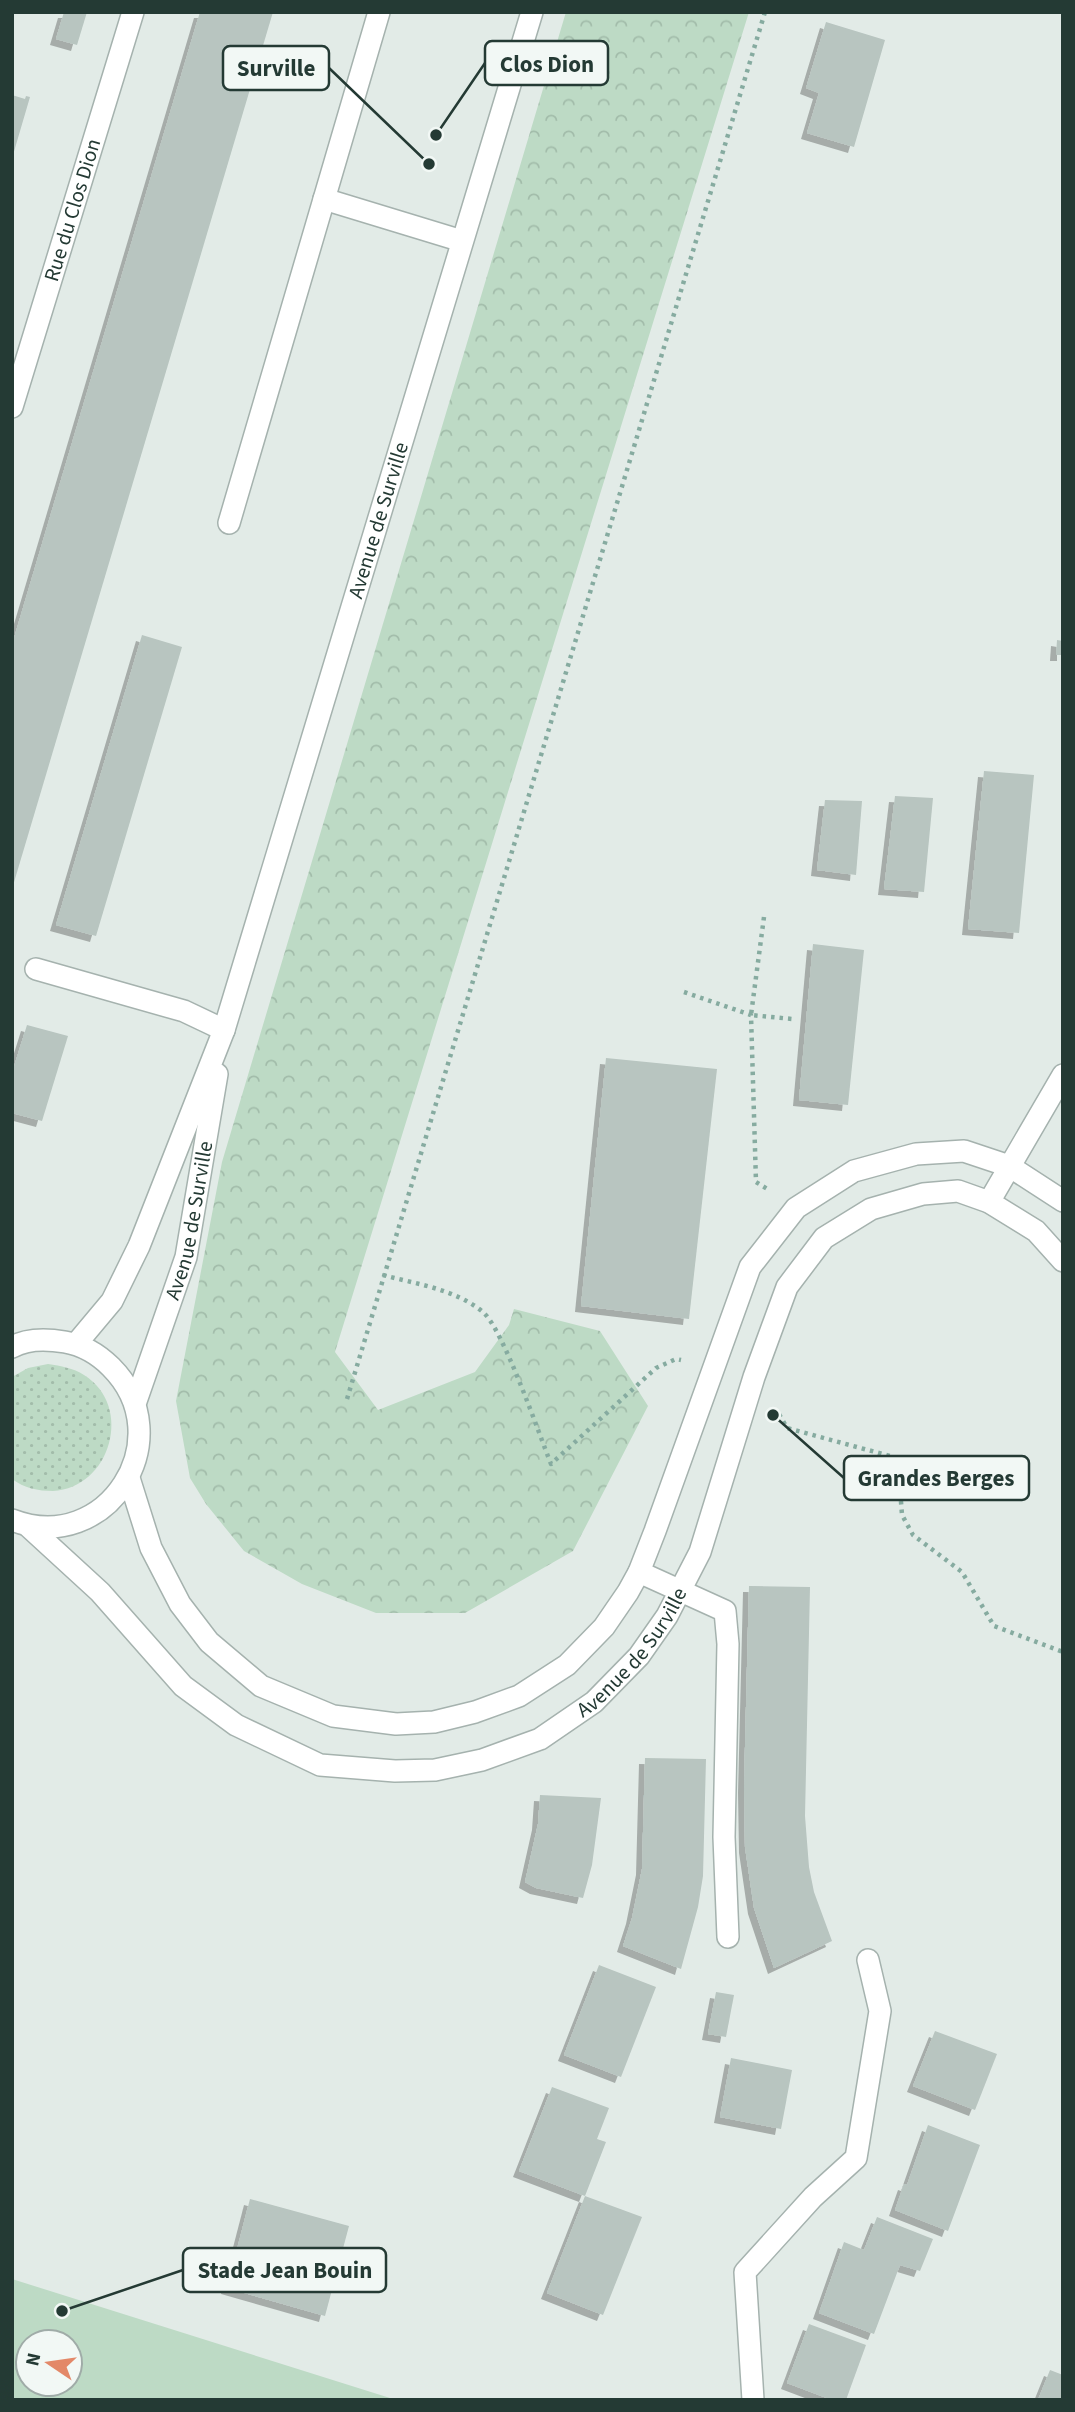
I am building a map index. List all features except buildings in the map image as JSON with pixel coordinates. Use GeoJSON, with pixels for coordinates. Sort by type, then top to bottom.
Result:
{"type":"FeatureCollection","features":[{"type":"Feature","properties":{"kind":"street","name":"Rue du Clos Dion"},"geometry":{"type":"LineString","coordinates":[[12,407],[133,12]]}},
{"type":"Feature","properties":{"kind":"street"},"geometry":{"type":"LineString","coordinates":[[229,523],[379,12]]}},
{"type":"Feature","properties":{"kind":"street","name":"Avenue de Surville"},"geometry":{"type":"LineString","coordinates":[[76,1344],[112,1301],[139,1246],[224,1030],[532,12]]}},
{"type":"Feature","properties":{"kind":"street"},"geometry":{"type":"LineString","coordinates":[[324,199],[462,241]]}},
{"type":"Feature","properties":{"kind":"street"},"geometry":{"type":"LineString","coordinates":[[36,969],[184,1011],[224,1030]]}},
{"type":"Feature","properties":{"kind":"street","name":"Avenue de Surville"},"geometry":{"type":"LineString","coordinates":[[135,1404],[186,1256],[224,1030]]}},
{"type":"Feature","properties":{"kind":"street"},"geometry":{"type":"LineString","coordinates":[[989,1202],[1063,1075]]}},
{"type":"Feature","properties":{"kind":"street","name":"Avenue de Surville"},"geometry":{"type":"LineString","coordinates":[[129,1478],[151,1548],[180,1604],[209,1642],[261,1686],[333,1716],[396,1724],[434,1722],[475,1712],[519,1696],[567,1665],[604,1627],[639,1572],[750,1267],[796,1208],[854,1171],[916,1154],[964,1151],[1009,1166],[1063,1201]]}},
{"type":"Feature","properties":{"kind":"street","name":"Avenue de Surville"},"geometry":{"type":"LineString","coordinates":[[20,1523],[100,1592],[183,1686],[236,1726],[320,1765],[395,1771],[435,1770],[482,1760],[540,1739],[594,1702],[639,1656],[667,1616],[700,1552],[754,1377],[787,1287],[824,1238],[871,1209],[923,1194],[958,1192],[989,1202],[1036,1231],[1063,1261]]}},
{"type":"Feature","properties":{"kind":"street","name":"Avenue de Surville"},"geometry":{"type":"LineString","coordinates":[[12,1347],[47,1339],[76,1344],[102,1357],[122,1378],[135,1404],[140,1429],[138,1454],[129,1478],[111,1502],[86,1519],[58,1527],[20,1523]]}},
{"type":"Feature","properties":{"kind":"street"},"geometry":{"type":"LineString","coordinates":[[639,1572],[725,1611],[728,1644],[724,1837],[728,1937]]}},
{"type":"Feature","properties":{"kind":"street"},"geometry":{"type":"LineString","coordinates":[[753,2400],[744,2273],[813,2197],[856,2158],[880,2011],[868,1960]]}},
{"type":"Feature","properties":{"kind":"path"},"geometry":{"type":"LineString","coordinates":[[347,1399],[765,12]]}},
{"type":"Feature","properties":{"kind":"path"},"geometry":{"type":"LineString","coordinates":[[764,917],[751,1016],[756,1182],[796,1208]]}},
{"type":"Feature","properties":{"kind":"path"},"geometry":{"type":"LineString","coordinates":[[684,992],[751,1016],[792,1019]]}},
{"type":"Feature","properties":{"kind":"path"},"geometry":{"type":"LineString","coordinates":[[383,1275],[453,1293],[484,1313],[501,1341],[551,1464],[640,1382]]}},
{"type":"Feature","properties":{"kind":"path"},"geometry":{"type":"LineString","coordinates":[[754,1377],[788,1428],[890,1455],[899,1475],[902,1515],[913,1535],[962,1572],[994,1626],[1063,1652]]}},
{"type":"Feature","properties":{"kind":"green space"},"geometry":{"type":"Polygon","coordinates":[[[566,12],[749,12],[335,1352],[378,1410],[475,1372],[509,1325],[514,1309],[600,1331],[648,1406],[573,1551],[465,1613],[376,1613],[302,1584],[244,1551],[206,1504],[190,1478],[176,1401],[222,1162],[566,12]]]}},
{"type":"Feature","properties":{"kind":"green space"},"geometry":{"type":"Polygon","coordinates":[[[48,1364],[80,1373],[99,1389],[108,1406],[111,1425],[109,1444],[101,1461],[89,1476],[73,1486],[53,1491],[31,1488],[12,1479],[12,1377],[28,1368],[48,1364]]]}},
{"type":"Feature","properties":{"kind":"green space"},"geometry":{"type":"Polygon","coordinates":[[[12,2279],[390,2398],[12,2400],[12,2279]]]}},
{"type":"Feature","properties":{"kind":"place","name":"Clos Dion"},"geometry":{"type":"Point","coordinates":[436,135]}},
{"type":"Feature","properties":{"kind":"place","name":"Surville"},"geometry":{"type":"Point","coordinates":[429,164]}},
{"type":"Feature","properties":{"kind":"place","name":"Grandes Berges"},"geometry":{"type":"Point","coordinates":[773,1415]}},
{"type":"Feature","properties":{"kind":"place","name":"Stade Jean Bouin"},"geometry":{"type":"Point","coordinates":[62,2311]}}]}
